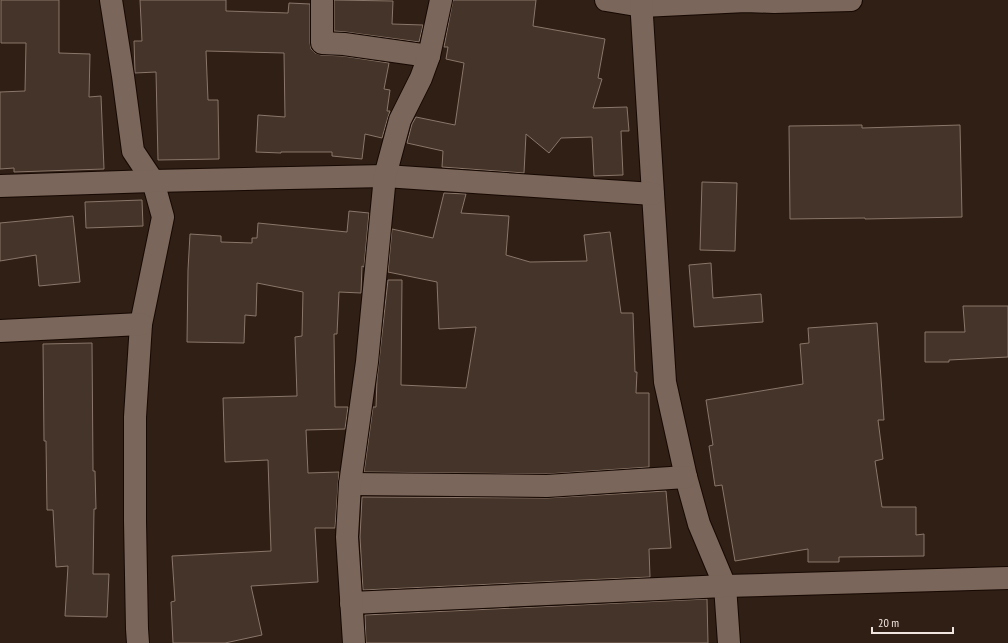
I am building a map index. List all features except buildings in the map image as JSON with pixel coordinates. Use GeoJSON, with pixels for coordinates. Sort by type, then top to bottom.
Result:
{"type":"FeatureCollection","features":[{"type":"Feature","properties":{"kind":"street"},"geometry":{"type":"LineString","coordinates":[[111,0],[133,151],[153,181],[163,217],[141,324],[136,417],[135,505],[138,643]]}},
{"type":"Feature","properties":{"kind":"street"},"geometry":{"type":"LineString","coordinates":[[322,0],[322,43],[344,44],[429,56]]}},
{"type":"Feature","properties":{"kind":"street"},"geometry":{"type":"LineString","coordinates":[[354,643],[347,537],[350,484],[367,362],[385,176],[400,120],[421,78],[429,56],[441,0]]}},
{"type":"Feature","properties":{"kind":"street"},"geometry":{"type":"LineString","coordinates":[[606,0],[642,3],[746,0],[774,2],[851,0]]}},
{"type":"Feature","properties":{"kind":"street"},"geometry":{"type":"LineString","coordinates":[[642,3],[652,194],[665,382],[686,476],[699,524],[725,586],[729,643]]}},
{"type":"Feature","properties":{"kind":"street"},"geometry":{"type":"LineString","coordinates":[[0,186],[385,176],[652,194]]}},
{"type":"Feature","properties":{"kind":"street"},"geometry":{"type":"LineString","coordinates":[[0,331],[141,324]]}},
{"type":"Feature","properties":{"kind":"street"},"geometry":{"type":"LineString","coordinates":[[350,484],[547,486],[686,476]]}},
{"type":"Feature","properties":{"kind":"street"},"geometry":{"type":"LineString","coordinates":[[351,603],[725,586],[1008,578]]}}]}
